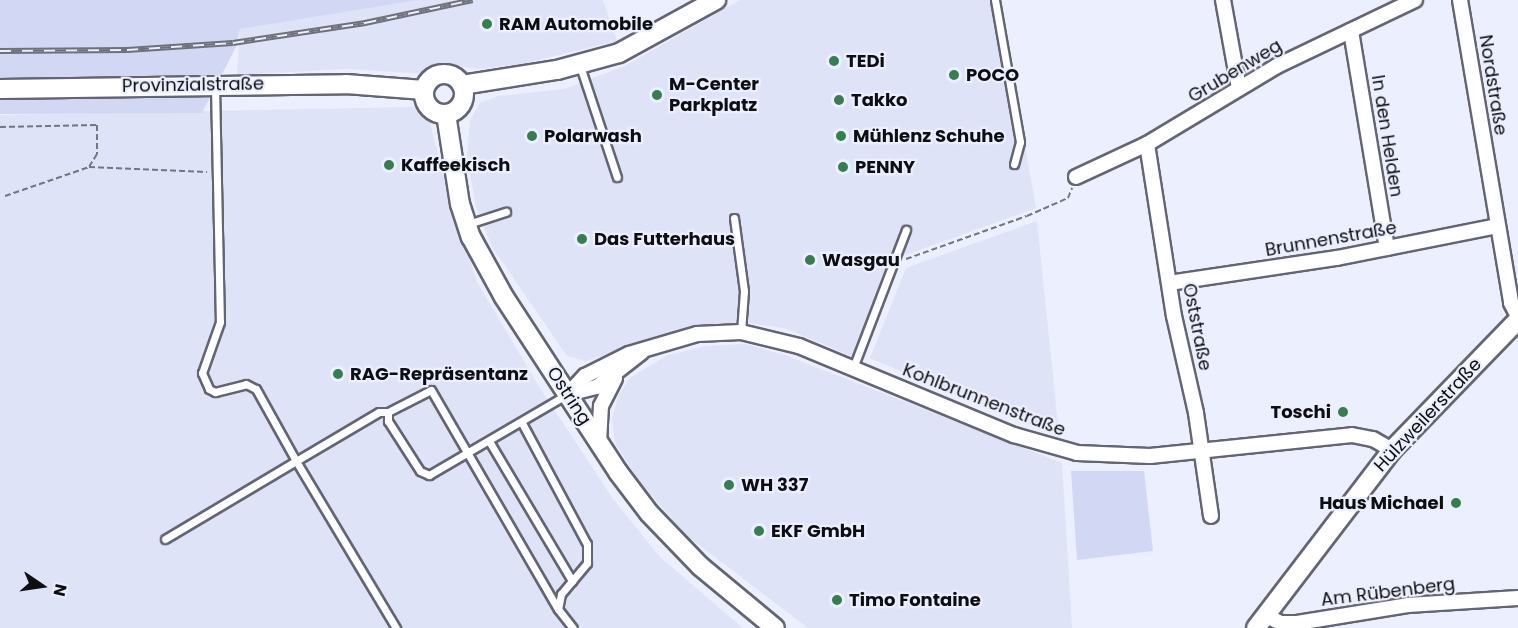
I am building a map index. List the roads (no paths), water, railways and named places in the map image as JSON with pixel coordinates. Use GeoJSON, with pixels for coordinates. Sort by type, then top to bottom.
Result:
{"type":"FeatureCollection","features":[{"type":"Feature","properties":{"kind":"street"},"geometry":{"type":"LineString","coordinates":[[462,85],[580,65],[649,39],[716,0]]}},
{"type":"Feature","properties":{"kind":"street"},"geometry":{"type":"LineString","coordinates":[[1223,0],[1239,88]]}},
{"type":"Feature","properties":{"kind":"street","name":"Grubenweg"},"geometry":{"type":"LineString","coordinates":[[1076,177],[1147,144],[1239,88],[1415,0]]}},
{"type":"Feature","properties":{"kind":"street","name":"Nordstraße"},"geometry":{"type":"LineString","coordinates":[[1460,0],[1511,303],[1518,318]]}},
{"type":"Feature","properties":{"kind":"street","name":"In den Helden"},"geometry":{"type":"LineString","coordinates":[[1351,31],[1387,248]]}},
{"type":"Feature","properties":{"kind":"street"},"geometry":{"type":"LineString","coordinates":[[442,74],[454,77],[462,85],[462,104],[446,114],[429,108],[424,90],[431,79],[442,74]]}},
{"type":"Feature","properties":{"kind":"street","name":"Provinzialstraße"},"geometry":{"type":"LineString","coordinates":[[0,89],[215,84],[386,85],[424,90]]}},
{"type":"Feature","properties":{"kind":"street","name":"Ostring"},"geometry":{"type":"LineString","coordinates":[[446,114],[467,224],[504,297],[599,443],[673,539],[775,628]]}},
{"type":"Feature","properties":{"kind":"street","name":"Oststraße"},"geometry":{"type":"LineString","coordinates":[[1147,144],[1169,283],[1202,450],[1211,516]]}},
{"type":"Feature","properties":{"kind":"street","name":"Brunnenstraße"},"geometry":{"type":"LineString","coordinates":[[1169,283],[1387,248],[1497,226]]}},
{"type":"Feature","properties":{"kind":"street","name":"Hülzweilerstraße"},"geometry":{"type":"LineString","coordinates":[[1261,622],[1392,450],[1518,318]]}},
{"type":"Feature","properties":{"kind":"street","name":"Kohlbrunnenstraße"},"geometry":{"type":"LineString","coordinates":[[568,394],[594,371],[629,354],[697,334],[741,332],[778,339],[1052,447],[1125,457],[1352,435],[1373,439],[1392,450]]}},
{"type":"Feature","properties":{"kind":"street","name":"Kohlbrunnenstraße"},"geometry":{"type":"LineString","coordinates":[[568,394],[587,392],[618,373],[642,352]]}},
{"type":"Feature","properties":{"kind":"street","name":"Kohlbrunnenstraße"},"geometry":{"type":"LineString","coordinates":[[599,443],[601,406],[618,373]]}},
{"type":"Feature","properties":{"kind":"street","name":"Am Rübenberg"},"geometry":{"type":"LineString","coordinates":[[1261,622],[1297,623],[1408,605],[1518,598]]}},
{"type":"Feature","properties":{"kind":"lane"},"geometry":{"type":"LineString","coordinates":[[995,0],[1020,142],[1014,164]]}},
{"type":"Feature","properties":{"kind":"lane"},"geometry":{"type":"LineString","coordinates":[[580,65],[617,177]]}},
{"type":"Feature","properties":{"kind":"lane"},"geometry":{"type":"LineString","coordinates":[[215,84],[220,322],[202,373],[208,388],[215,392],[246,384],[256,389],[296,461],[396,628]]}},
{"type":"Feature","properties":{"kind":"lane"},"geometry":{"type":"LineString","coordinates":[[467,224],[506,212]]}},
{"type":"Feature","properties":{"kind":"lane"},"geometry":{"type":"LineString","coordinates":[[735,218],[744,291],[741,332]]}},
{"type":"Feature","properties":{"kind":"lane"},"geometry":{"type":"LineString","coordinates":[[853,368],[906,230]]}},
{"type":"Feature","properties":{"kind":"lane"},"geometry":{"type":"LineString","coordinates":[[165,539],[379,412],[388,412],[431,390],[558,609],[573,628]]}},
{"type":"Feature","properties":{"kind":"lane"},"geometry":{"type":"LineString","coordinates":[[388,412],[388,421],[420,471],[429,475],[522,423],[568,394]]}},
{"type":"Feature","properties":{"kind":"lane"},"geometry":{"type":"LineString","coordinates":[[522,423],[587,544],[587,563],[561,594],[558,609]]}},
{"type":"Feature","properties":{"kind":"lane"},"geometry":{"type":"LineString","coordinates":[[489,441],[572,581]]}},
{"type":"Feature","properties":{"kind":"railway"},"geometry":{"type":"LineString","coordinates":[[0,51],[127,50],[233,43],[365,23],[473,0]]}},
{"type":"Feature","properties":{"kind":"place","name":"RAM Automobile"},"geometry":{"type":"Point","coordinates":[487,24]}},
{"type":"Feature","properties":{"kind":"place","name":"TEDi"},"geometry":{"type":"Point","coordinates":[834,61]}},
{"type":"Feature","properties":{"kind":"place","name":"POCO"},"geometry":{"type":"Point","coordinates":[954,75]}},
{"type":"Feature","properties":{"kind":"place","name":"M-Center Parkplatz"},"geometry":{"type":"Point","coordinates":[657,95]}},
{"type":"Feature","properties":{"kind":"place","name":"Takko"},"geometry":{"type":"Point","coordinates":[839,100]}},
{"type":"Feature","properties":{"kind":"place","name":"Polarwash"},"geometry":{"type":"Point","coordinates":[532,136]}},
{"type":"Feature","properties":{"kind":"place","name":"Mühlenz Schuhe"},"geometry":{"type":"Point","coordinates":[841,136]}},
{"type":"Feature","properties":{"kind":"place","name":"Kaffeekisch"},"geometry":{"type":"Point","coordinates":[389,165]}},
{"type":"Feature","properties":{"kind":"place","name":"PENNY"},"geometry":{"type":"Point","coordinates":[843,167]}},
{"type":"Feature","properties":{"kind":"place","name":"Das Futterhaus"},"geometry":{"type":"Point","coordinates":[582,239]}},
{"type":"Feature","properties":{"kind":"place","name":"Wasgau"},"geometry":{"type":"Point","coordinates":[810,260]}},
{"type":"Feature","properties":{"kind":"place","name":"RAG-Repräsentanz"},"geometry":{"type":"Point","coordinates":[338,374]}},
{"type":"Feature","properties":{"kind":"place","name":"Toschi"},"geometry":{"type":"Point","coordinates":[1343,412]}},
{"type":"Feature","properties":{"kind":"place","name":"WH 337"},"geometry":{"type":"Point","coordinates":[729,485]}},
{"type":"Feature","properties":{"kind":"place","name":"Haus Michael"},"geometry":{"type":"Point","coordinates":[1456,503]}},
{"type":"Feature","properties":{"kind":"place","name":"EKF GmbH"},"geometry":{"type":"Point","coordinates":[759,531]}},
{"type":"Feature","properties":{"kind":"place","name":"Timo Fontaine"},"geometry":{"type":"Point","coordinates":[837,600]}}]}
